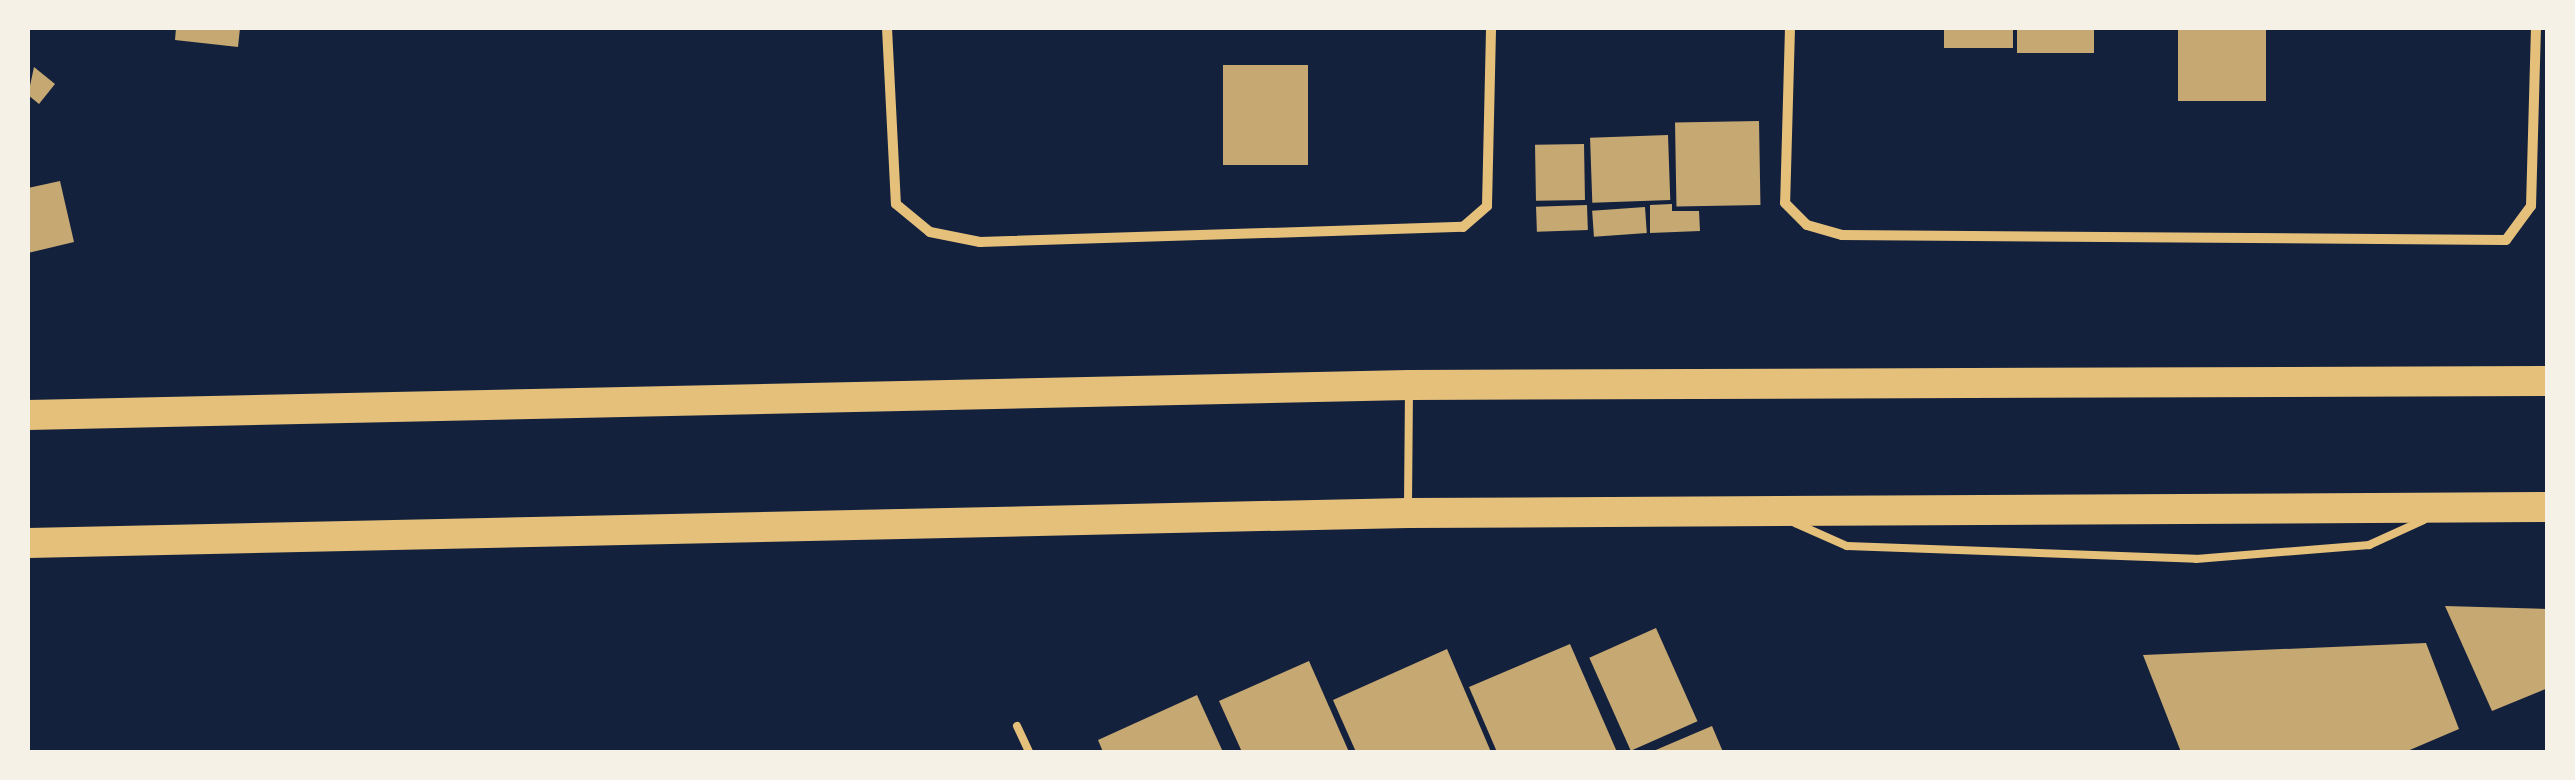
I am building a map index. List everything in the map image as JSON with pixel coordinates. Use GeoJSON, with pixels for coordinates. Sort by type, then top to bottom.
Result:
{"type":"FeatureCollection","features":[{"type":"Feature","properties":{"kind":"highway"},"geometry":{"type":"LineString","coordinates":[[28,415],[1409,385],[2548,381]]}},
{"type":"Feature","properties":{"kind":"highway"},"geometry":{"type":"LineString","coordinates":[[28,543],[1408,513],[2548,507]]}},
{"type":"Feature","properties":{"kind":"street"},"geometry":{"type":"LineString","coordinates":[[886,28],[896,204],[930,232],[980,242],[1463,226],[1488,206],[1491,28]]}},
{"type":"Feature","properties":{"kind":"street"},"geometry":{"type":"LineString","coordinates":[[1790,28],[1786,203],[1807,225],[1842,236],[2506,240],[2531,206],[2536,28]]}},
{"type":"Feature","properties":{"kind":"lane"},"geometry":{"type":"LineString","coordinates":[[1408,513],[1409,385]]}},
{"type":"Feature","properties":{"kind":"lane"},"geometry":{"type":"LineString","coordinates":[[1763,509],[1846,546],[2196,559],[2369,545],[2452,507]]}},
{"type":"Feature","properties":{"kind":"lane"},"geometry":{"type":"LineString","coordinates":[[1017,726],[1029,752]]}},
{"type":"Feature","properties":{"kind":"building"},"geometry":{"type":"Polygon","coordinates":[[[176,28],[240,28],[238,47],[175,40],[176,28]]]}},
{"type":"Feature","properties":{"kind":"building"},"geometry":{"type":"Polygon","coordinates":[[[1944,28],[2013,28],[2013,48],[1944,48],[1944,28]]]}},
{"type":"Feature","properties":{"kind":"building"},"geometry":{"type":"Polygon","coordinates":[[[2017,28],[2094,28],[2094,53],[2017,53],[2017,28]]]}},
{"type":"Feature","properties":{"kind":"building"},"geometry":{"type":"Polygon","coordinates":[[[2178,28],[2266,28],[2266,101],[2178,101],[2178,28]]]}},
{"type":"Feature","properties":{"kind":"building"},"geometry":{"type":"Polygon","coordinates":[[[1223,65],[1308,65],[1308,165],[1223,165],[1223,65]]]}},
{"type":"Feature","properties":{"kind":"building"},"geometry":{"type":"Polygon","coordinates":[[[34,67],[55,84],[39,104],[28,95],[34,67]]]}},
{"type":"Feature","properties":{"kind":"building"},"geometry":{"type":"Polygon","coordinates":[[[1759,121],[1760,205],[1676,206],[1675,122],[1759,121]]]}},
{"type":"Feature","properties":{"kind":"building"},"geometry":{"type":"Polygon","coordinates":[[[1668,135],[1670,200],[1592,203],[1590,138],[1668,135]]]}},
{"type":"Feature","properties":{"kind":"building"},"geometry":{"type":"Polygon","coordinates":[[[1584,144],[1585,200],[1536,201],[1535,145],[1584,144]]]}},
{"type":"Feature","properties":{"kind":"building"},"geometry":{"type":"Polygon","coordinates":[[[60,181],[74,242],[28,253],[28,188],[60,181]]]}},
{"type":"Feature","properties":{"kind":"building"},"geometry":{"type":"Polygon","coordinates":[[[1672,204],[1672,211],[1699,211],[1700,231],[1650,233],[1650,205],[1672,204]]]}},
{"type":"Feature","properties":{"kind":"building"},"geometry":{"type":"Polygon","coordinates":[[[1587,205],[1588,230],[1537,232],[1536,207],[1587,205]]]}},
{"type":"Feature","properties":{"kind":"building"},"geometry":{"type":"Polygon","coordinates":[[[1645,207],[1647,233],[1594,237],[1592,211],[1645,207]]]}},
{"type":"Feature","properties":{"kind":"building"},"geometry":{"type":"Polygon","coordinates":[[[2445,606],[2548,609],[2548,688],[2492,711],[2445,606]]]}},
{"type":"Feature","properties":{"kind":"building"},"geometry":{"type":"Polygon","coordinates":[[[1656,628],[1697,721],[1631,751],[1589,658],[1656,628]]]}},
{"type":"Feature","properties":{"kind":"building"},"geometry":{"type":"Polygon","coordinates":[[[2426,643],[2459,729],[2405,752],[2181,752],[2143,655],[2426,643]]]}},
{"type":"Feature","properties":{"kind":"building"},"geometry":{"type":"Polygon","coordinates":[[[1570,644],[1617,752],[1497,752],[1469,687],[1570,644]]]}},
{"type":"Feature","properties":{"kind":"building"},"geometry":{"type":"Polygon","coordinates":[[[1447,649],[1491,752],[1356,752],[1333,700],[1447,649]]]}},
{"type":"Feature","properties":{"kind":"building"},"geometry":{"type":"Polygon","coordinates":[[[1309,661],[1349,752],[1242,752],[1219,701],[1309,661]]]}},
{"type":"Feature","properties":{"kind":"building"},"geometry":{"type":"Polygon","coordinates":[[[1197,695],[1223,752],[1103,752],[1098,740],[1197,695]]]}},
{"type":"Feature","properties":{"kind":"building"},"geometry":{"type":"Polygon","coordinates":[[[1712,726],[1723,752],[1651,752],[1712,726]]]}}]}
